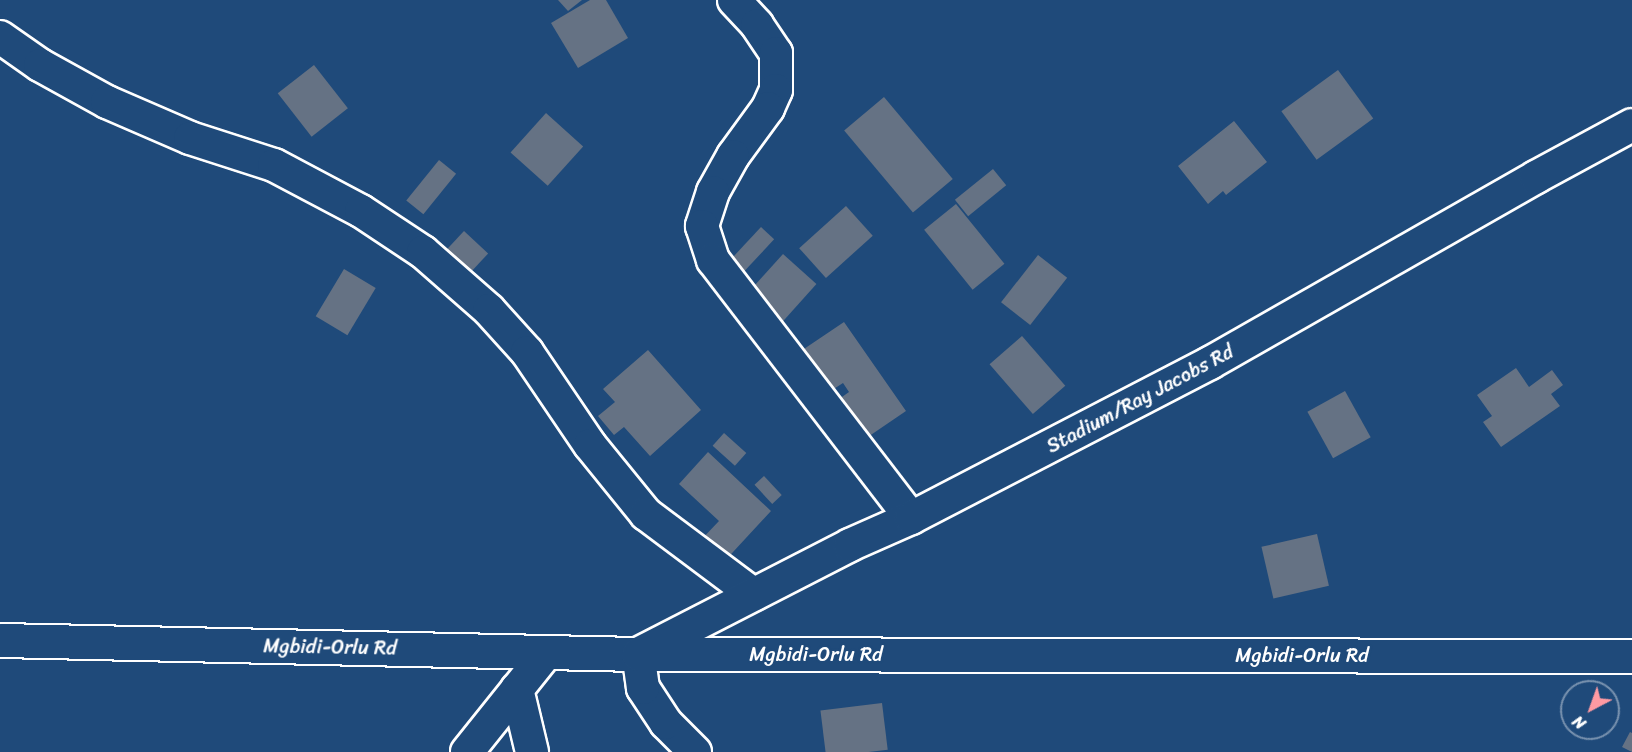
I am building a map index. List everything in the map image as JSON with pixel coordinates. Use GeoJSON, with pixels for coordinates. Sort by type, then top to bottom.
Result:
{"type":"FeatureCollection","features":[{"type":"Feature","properties":{"kind":"main road","name":"Mgbidi-Orlu Rd"},"geometry":{"type":"LineString","coordinates":[[0,640],[638,654],[1632,656]]}},
{"type":"Feature","properties":{"kind":"street"},"geometry":{"type":"LineString","coordinates":[[734,0],[757,25],[776,53],[777,90],[768,108],[733,156],[713,192],[702,226],[713,260],[911,518]]}},
{"type":"Feature","properties":{"kind":"street"},"geometry":{"type":"LineString","coordinates":[[0,37],[40,65],[107,102],[190,138],[274,165],[361,211],[423,252],[489,310],[527,352],[590,445],[646,514],[753,594]]}},
{"type":"Feature","properties":{"kind":"street","name":"Stadium/Ray Jacobs Rd"},"geometry":{"type":"LineString","coordinates":[[638,654],[849,545],[911,518],[1210,363],[1536,177],[1632,125]]}},
{"type":"Feature","properties":{"kind":"street"},"geometry":{"type":"LineString","coordinates":[[467,752],[547,652]]}},
{"type":"Feature","properties":{"kind":"street"},"geometry":{"type":"LineString","coordinates":[[638,654],[644,688],[666,723],[695,752]]}},
{"type":"Feature","properties":{"kind":"street"},"geometry":{"type":"LineString","coordinates":[[517,689],[532,752]]}},
{"type":"Feature","properties":{"kind":"building"},"geometry":{"type":"Polygon","coordinates":[[[558,0],[582,0],[568,11],[558,0]]]}},
{"type":"Feature","properties":{"kind":"building"},"geometry":{"type":"Polygon","coordinates":[[[590,0],[606,0],[628,38],[578,68],[551,23],[590,0]]]}},
{"type":"Feature","properties":{"kind":"building"},"geometry":{"type":"Polygon","coordinates":[[[314,65],[348,108],[312,137],[278,93],[314,65]]]}},
{"type":"Feature","properties":{"kind":"building"},"geometry":{"type":"Polygon","coordinates":[[[1338,70],[1373,119],[1317,160],[1281,111],[1338,70]]]}},
{"type":"Feature","properties":{"kind":"building"},"geometry":{"type":"Polygon","coordinates":[[[884,97],[953,179],[913,212],[844,130],[884,97]]]}},
{"type":"Feature","properties":{"kind":"building"},"geometry":{"type":"Polygon","coordinates":[[[546,113],[583,146],[548,186],[511,152],[546,113]]]}},
{"type":"Feature","properties":{"kind":"building"},"geometry":{"type":"Polygon","coordinates":[[[1234,121],[1267,162],[1226,195],[1223,191],[1208,204],[1178,166],[1234,121]]]}},
{"type":"Feature","properties":{"kind":"building"},"geometry":{"type":"Polygon","coordinates":[[[439,160],[456,174],[423,214],[406,200],[439,160]]]}},
{"type":"Feature","properties":{"kind":"building"},"geometry":{"type":"Polygon","coordinates":[[[993,169],[1006,185],[968,216],[955,200],[993,169]]]}},
{"type":"Feature","properties":{"kind":"building"},"geometry":{"type":"Polygon","coordinates":[[[956,204],[1004,264],[973,290],[924,230],[956,204]]]}},
{"type":"Feature","properties":{"kind":"building"},"geometry":{"type":"Polygon","coordinates":[[[846,206],[873,236],[826,278],[799,248],[846,206]]]}},
{"type":"Feature","properties":{"kind":"building"},"geometry":{"type":"Polygon","coordinates":[[[761,227],[774,239],[739,277],[726,265],[761,227]]]}},
{"type":"Feature","properties":{"kind":"building"},"geometry":{"type":"Polygon","coordinates":[[[464,231],[488,254],[452,292],[428,270],[464,231]]]}},
{"type":"Feature","properties":{"kind":"building"},"geometry":{"type":"Polygon","coordinates":[[[783,254],[816,284],[777,328],[744,298],[783,254]]]}},
{"type":"Feature","properties":{"kind":"building"},"geometry":{"type":"Polygon","coordinates":[[[1038,255],[1067,278],[1030,325],[1001,302],[1038,255]]]}},
{"type":"Feature","properties":{"kind":"building"},"geometry":{"type":"Polygon","coordinates":[[[344,269],[376,288],[347,335],[316,316],[344,269]]]}},
{"type":"Feature","properties":{"kind":"building"},"geometry":{"type":"Polygon","coordinates":[[[844,322],[906,411],[859,443],[832,404],[849,392],[843,383],[823,396],[795,355],[844,322]]]}},
{"type":"Feature","properties":{"kind":"building"},"geometry":{"type":"Polygon","coordinates":[[[1022,336],[1065,386],[1033,414],[990,364],[1022,336]]]}},
{"type":"Feature","properties":{"kind":"building"},"geometry":{"type":"Polygon","coordinates":[[[648,350],[701,410],[650,456],[624,427],[614,435],[598,416],[615,402],[603,389],[648,350]]]}},
{"type":"Feature","properties":{"kind":"building"},"geometry":{"type":"Polygon","coordinates":[[[1516,368],[1529,387],[1552,370],[1563,385],[1551,394],[1560,406],[1501,447],[1483,422],[1492,416],[1477,395],[1516,368]]]}},
{"type":"Feature","properties":{"kind":"building"},"geometry":{"type":"Polygon","coordinates":[[[1345,391],[1371,437],[1333,458],[1307,412],[1345,391]]]}},
{"type":"Feature","properties":{"kind":"building"},"geometry":{"type":"Polygon","coordinates":[[[724,433],[746,453],[735,466],[713,446],[724,433]]]}},
{"type":"Feature","properties":{"kind":"building"},"geometry":{"type":"Polygon","coordinates":[[[708,452],[771,511],[721,565],[698,543],[719,521],[679,484],[708,452]]]}},
{"type":"Feature","properties":{"kind":"building"},"geometry":{"type":"Polygon","coordinates":[[[764,476],[782,495],[772,504],[754,485],[764,476]]]}},
{"type":"Feature","properties":{"kind":"building"},"geometry":{"type":"Polygon","coordinates":[[[1317,534],[1329,586],[1273,598],[1261,547],[1317,534]]]}},
{"type":"Feature","properties":{"kind":"building"},"geometry":{"type":"Polygon","coordinates":[[[882,703],[888,750],[826,752],[820,711],[882,703]]]}},
{"type":"Feature","properties":{"kind":"building"},"geometry":{"type":"Polygon","coordinates":[[[1630,732],[1632,733],[1632,752],[1622,747],[1630,732]]]}}]}
